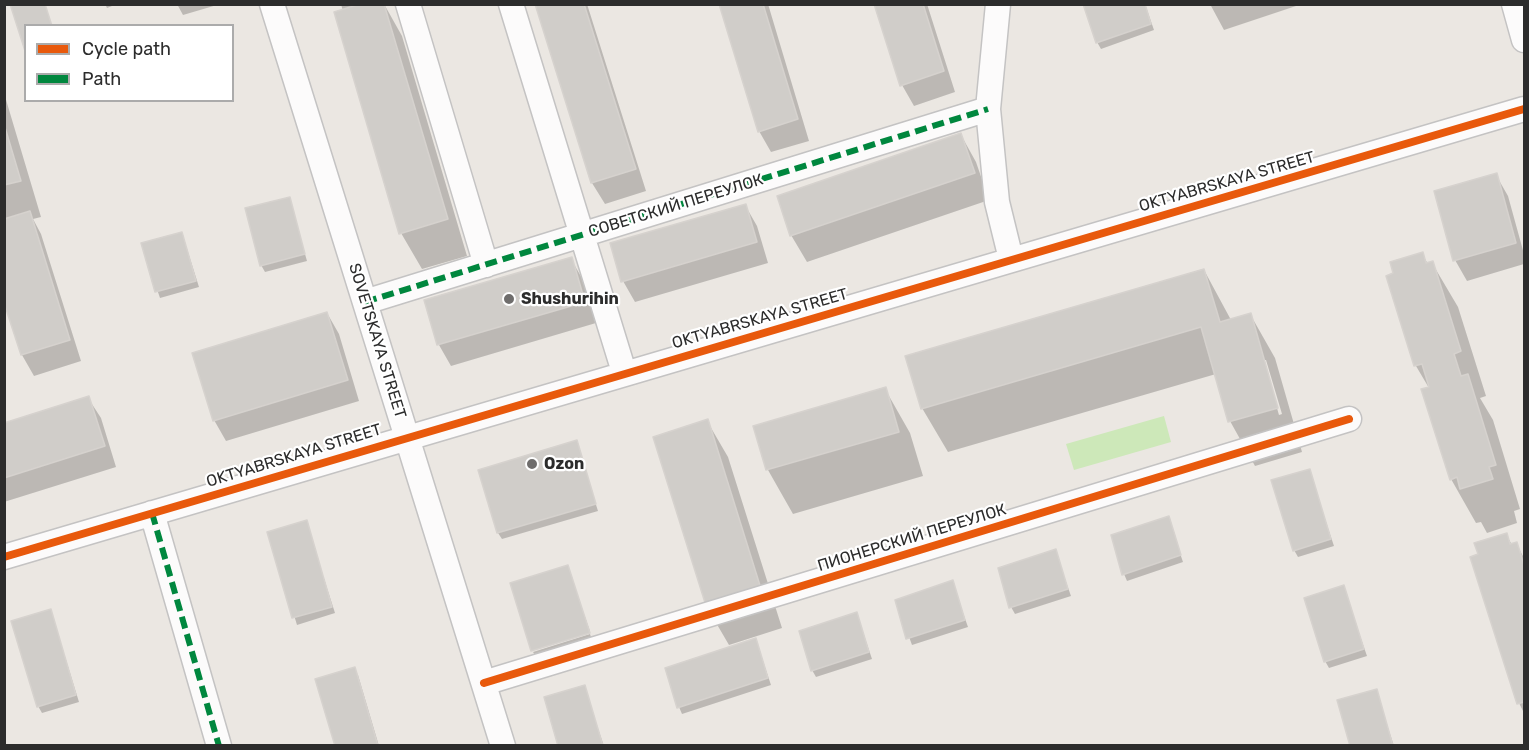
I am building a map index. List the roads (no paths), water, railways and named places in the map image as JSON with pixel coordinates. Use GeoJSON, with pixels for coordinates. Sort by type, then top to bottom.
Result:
{"type":"FeatureCollection","features":[{"type":"Feature","properties":{"kind":"street","name":"SOVETSKAYA STREET"},"geometry":{"type":"LineString","coordinates":[[272,4],[503,746]]}},
{"type":"Feature","properties":{"kind":"street"},"geometry":{"type":"LineString","coordinates":[[408,4],[486,265]]}},
{"type":"Feature","properties":{"kind":"street"},"geometry":{"type":"LineString","coordinates":[[512,4],[624,372]]}},
{"type":"Feature","properties":{"kind":"street"},"geometry":{"type":"LineString","coordinates":[[998,4],[988,109],[997,202],[1011,260]]}},
{"type":"Feature","properties":{"kind":"street"},"geometry":{"type":"LineString","coordinates":[[1514,4],[1524,40]]}},
{"type":"Feature","properties":{"kind":"street","name":"СОВЕТСКИЙ ПЕРЕУЛОК"},"geometry":{"type":"LineString","coordinates":[[365,302],[988,109]]}},
{"type":"Feature","properties":{"kind":"street","name":"OKTYABRSKAYA STREET"},"geometry":{"type":"LineString","coordinates":[[4,557],[406,436],[1524,109]]}},
{"type":"Feature","properties":{"kind":"street","name":"ПИОНЕРСКИЙ ПЕРЕУЛОК"},"geometry":{"type":"LineString","coordinates":[[484,683],[1349,418]]}},
{"type":"Feature","properties":{"kind":"street"},"geometry":{"type":"LineString","coordinates":[[152,513],[219,746]]}},
{"type":"Feature","properties":{"kind":"place","name":"Shushurihin"},"geometry":{"type":"Point","coordinates":[509,299]}},
{"type":"Feature","properties":{"kind":"place","name":"Ozon"},"geometry":{"type":"Point","coordinates":[532,464]}}]}
